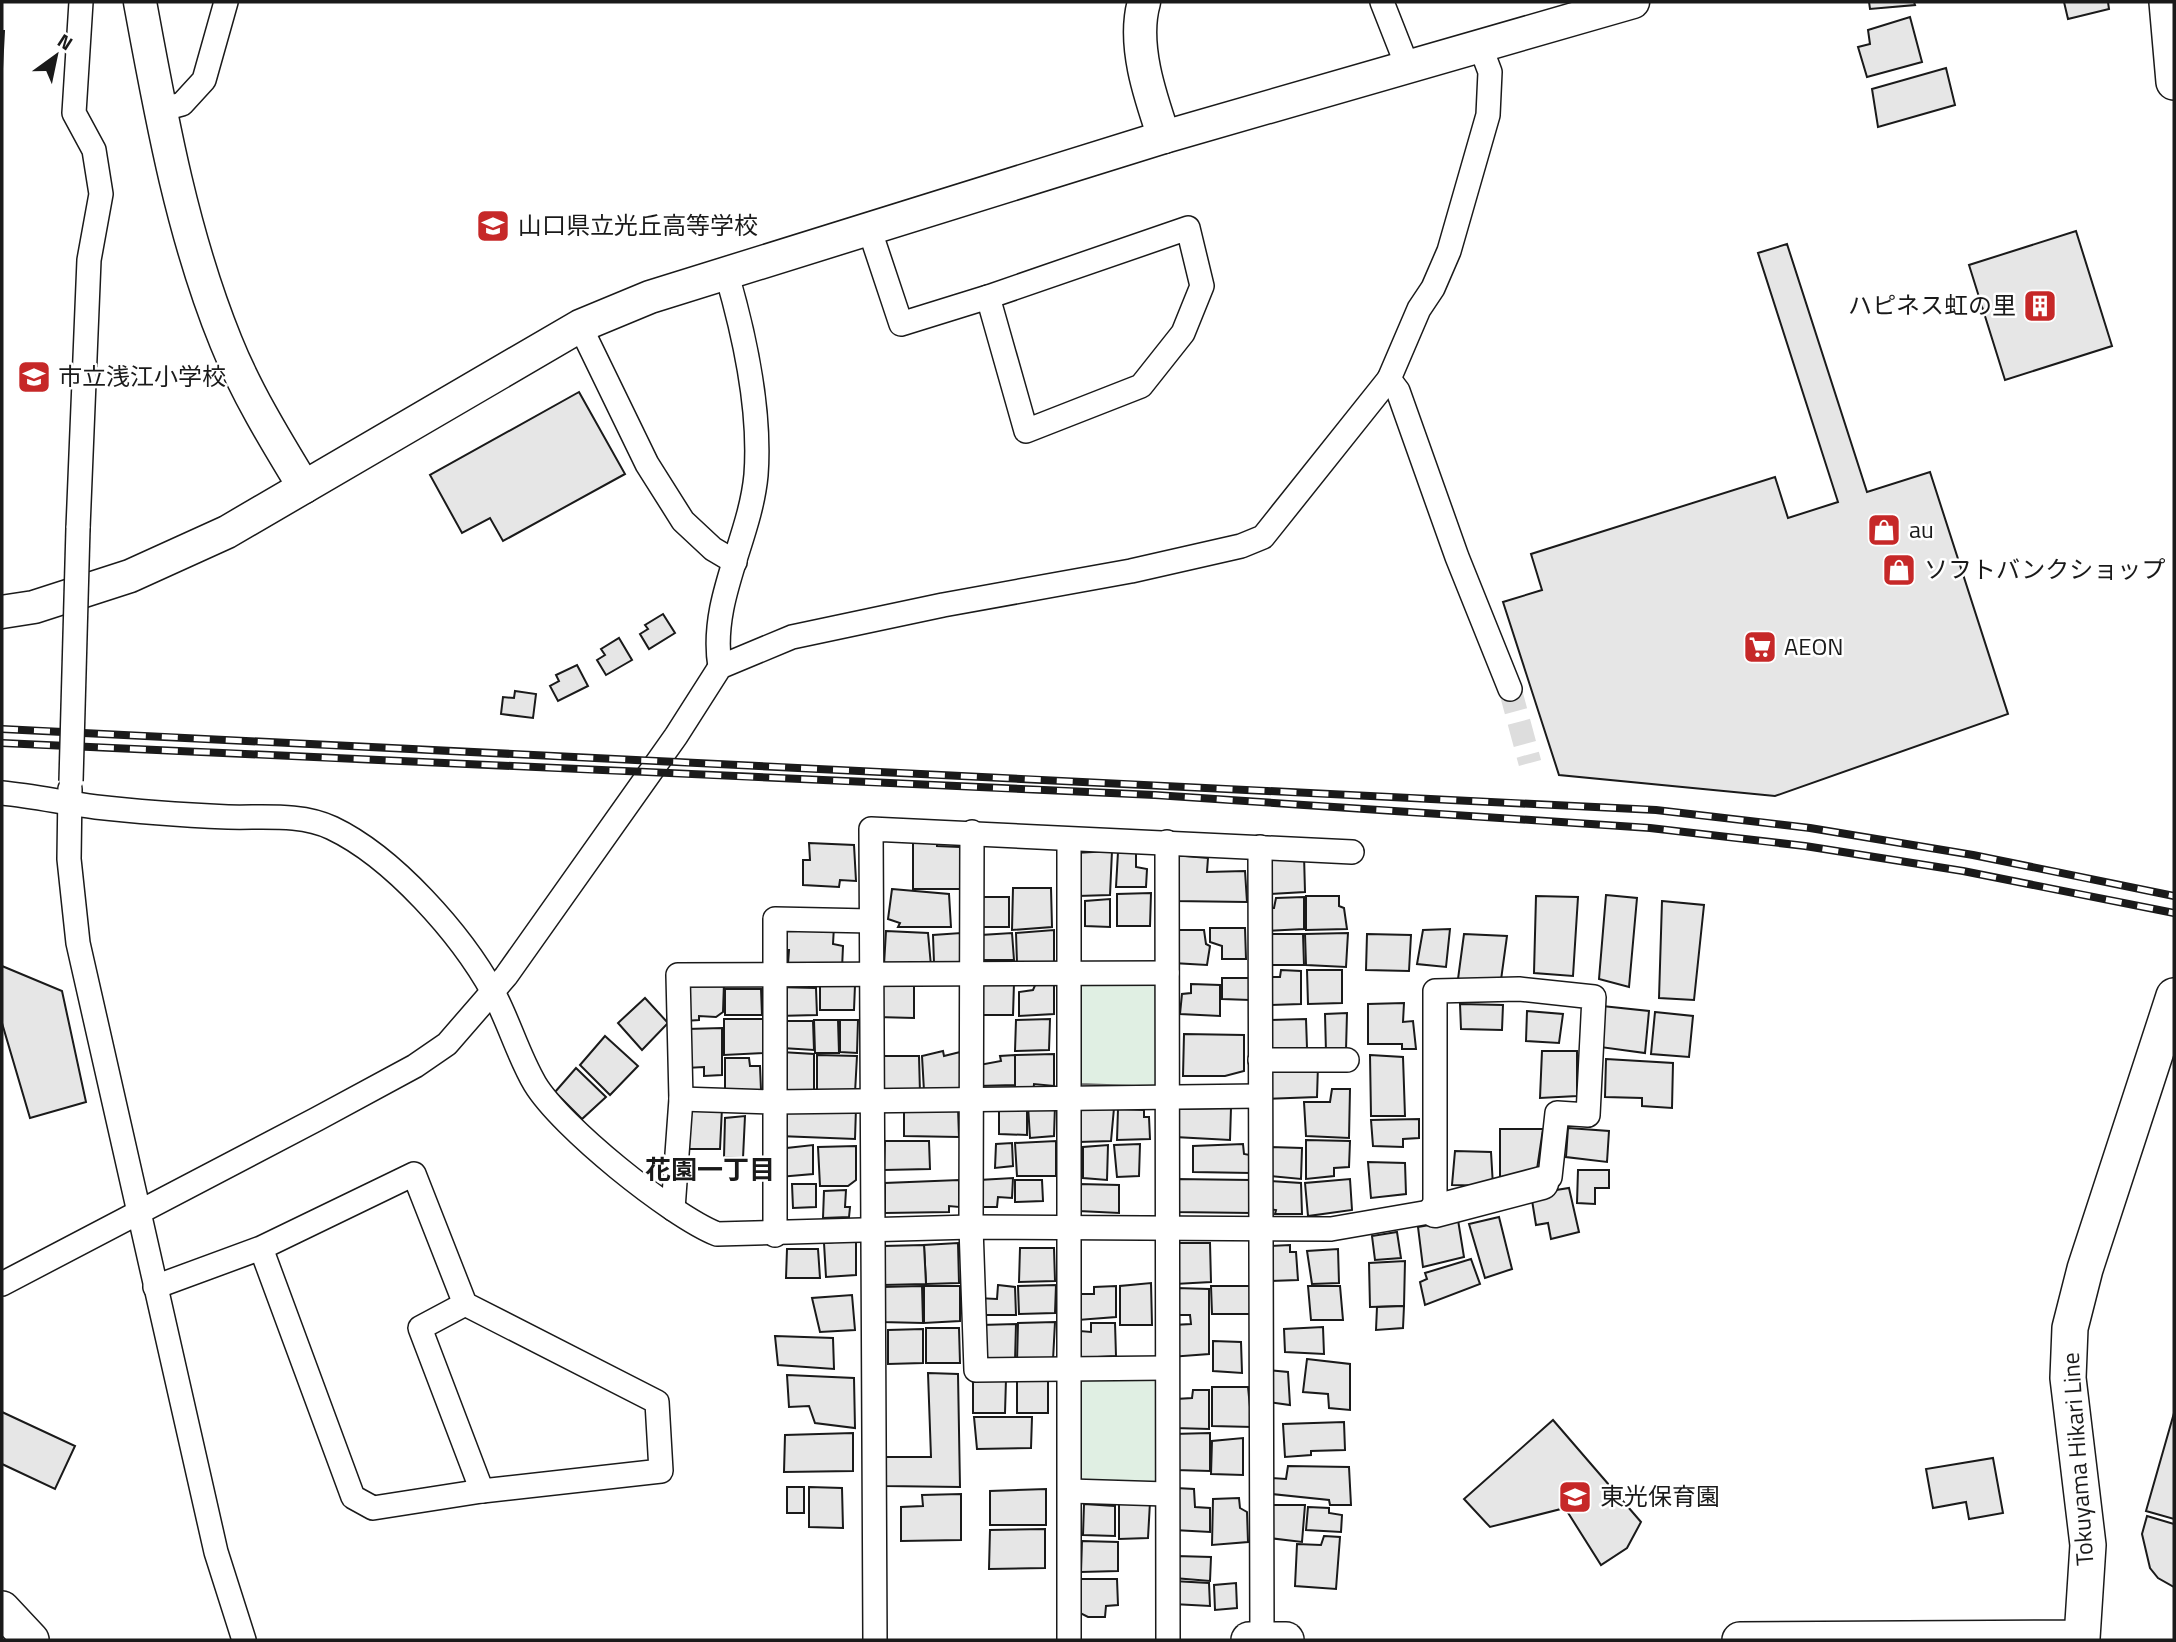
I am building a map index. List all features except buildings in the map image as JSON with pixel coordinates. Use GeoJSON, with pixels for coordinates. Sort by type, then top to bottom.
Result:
{"type":"FeatureCollection","features":[{"type":"Feature","properties":{"kind":"main road"},"geometry":{"type":"LineString","coordinates":[[2167,2],[2174,82]]}},
{"type":"Feature","properties":{"kind":"main road","name":"Tokuyama Hikari Line"},"geometry":{"type":"LineString","coordinates":[[1740,1640],[2087,1640],[2088,1545],[2068,1378],[2070,1328],[2085,1269],[2174,996]]}},
{"type":"Feature","properties":{"kind":"main road"},"geometry":{"type":"LineString","coordinates":[[2,1609],[31,1640]]}},
{"type":"Feature","properties":{"kind":"main road"},"geometry":{"type":"LineString","coordinates":[[1249,1640],[1286,1640]]}},
{"type":"Feature","properties":{"kind":"street"},"geometry":{"type":"LineString","coordinates":[[81,2],[74,113],[94,150],[101,194],[89,260],[69,791],[69,859],[78,943],[155,1287],[216,1552],[244,1640]]}},
{"type":"Feature","properties":{"kind":"street"},"geometry":{"type":"LineString","coordinates":[[140,2],[160,110],[190,235],[226,343],[272,434],[304,487]]}},
{"type":"Feature","properties":{"kind":"street"},"geometry":{"type":"LineString","coordinates":[[160,110],[182,104],[204,80],[226,2]]}},
{"type":"Feature","properties":{"kind":"street"},"geometry":{"type":"LineString","coordinates":[[1144,2],[1139,32],[1152,101],[1164,137]]}},
{"type":"Feature","properties":{"kind":"street"},"geometry":{"type":"LineString","coordinates":[[1382,2],[1408,68]]}},
{"type":"Feature","properties":{"kind":"street"},"geometry":{"type":"LineString","coordinates":[[2,612],[34,607],[130,576],[227,532],[580,326],[650,297],[870,231],[1164,137],[1481,48],[1633,2]]}},
{"type":"Feature","properties":{"kind":"street"},"geometry":{"type":"LineString","coordinates":[[2,1284],[415,1066],[447,1044],[493,992],[676,736],[720,667],[792,637],[943,605],[1131,571],[1241,546],[1263,537],[1389,379],[1449,251],[1488,115],[1490,72],[1481,48]]}},
{"type":"Feature","properties":{"kind":"street"},"geometry":{"type":"LineString","coordinates":[[870,231],[901,324],[1188,228],[1202,286],[1183,333],[1141,386],[1026,431],[988,297]]}},
{"type":"Feature","properties":{"kind":"street"},"geometry":{"type":"LineString","coordinates":[[720,667],[716,643],[722,605],[755,475],[755,419],[737,307],[727,275]]}},
{"type":"Feature","properties":{"kind":"street"},"geometry":{"type":"LineString","coordinates":[[580,326],[647,464],[683,521],[713,549],[735,562]]}},
{"type":"Feature","properties":{"kind":"street"},"geometry":{"type":"LineString","coordinates":[[1389,379],[1398,391],[1457,557],[1510,689]]}},
{"type":"Feature","properties":{"kind":"street"},"geometry":{"type":"LineString","coordinates":[[2,793],[69,791],[213,816],[296,818],[330,827],[368,849],[412,889],[468,952],[493,992],[534,1082],[553,1109],[673,1209],[698,1226],[717,1234],[775,1235],[870,1229],[971,1227],[1261,1226],[1331,1229],[1435,1211],[1542,1183],[1550,1177],[1556,1113],[1588,1115],[1594,997],[1518,989],[1435,991],[1435,1211]]}},
{"type":"Feature","properties":{"kind":"street"},"geometry":{"type":"LineString","coordinates":[[875,1640],[870,1229],[871,828],[972,832],[1069,840],[1167,842],[1352,852]]}},
{"type":"Feature","properties":{"kind":"street"},"geometry":{"type":"LineString","coordinates":[[972,832],[974,974],[971,1227],[976,1370],[1166,1368]]}},
{"type":"Feature","properties":{"kind":"street"},"geometry":{"type":"LineString","coordinates":[[1069,840],[1069,1640]]}},
{"type":"Feature","properties":{"kind":"street"},"geometry":{"type":"LineString","coordinates":[[1167,842],[1168,1640]]}},
{"type":"Feature","properties":{"kind":"street"},"geometry":{"type":"LineString","coordinates":[[1260,847],[1262,1640]]}},
{"type":"Feature","properties":{"kind":"street"},"geometry":{"type":"LineString","coordinates":[[775,1235],[775,919],[870,921]]}},
{"type":"Feature","properties":{"kind":"street"},"geometry":{"type":"LineString","coordinates":[[673,1209],[681,1099],[678,975],[773,977],[1167,973]]}},
{"type":"Feature","properties":{"kind":"street"},"geometry":{"type":"LineString","coordinates":[[1260,1060],[1347,1060]]}},
{"type":"Feature","properties":{"kind":"street"},"geometry":{"type":"LineString","coordinates":[[681,1099],[774,1102],[972,1097],[1259,1096]]}},
{"type":"Feature","properties":{"kind":"street"},"geometry":{"type":"LineString","coordinates":[[155,1287],[261,1248],[414,1174],[465,1304],[657,1402],[661,1471],[482,1491],[373,1508],[352,1497],[261,1248]]}},
{"type":"Feature","properties":{"kind":"street"},"geometry":{"type":"LineString","coordinates":[[465,1304],[420,1328],[482,1491]]}},
{"type":"Feature","properties":{"kind":"street"},"geometry":{"type":"LineString","coordinates":[[1070,1492],[1166,1494]]}},
{"type":"Feature","properties":{"kind":"green space"},"geometry":{"type":"Polygon","coordinates":[[[1160,978],[1160,1087],[1080,1084],[1080,979],[1160,978]]]}},
{"type":"Feature","properties":{"kind":"green space"},"geometry":{"type":"Polygon","coordinates":[[[1081,1374],[1157,1375],[1156,1487],[1080,1486],[1081,1374]]]}},
{"type":"Feature","properties":{"kind":"tunnel"},"geometry":{"type":"LineString","coordinates":[[1510,689],[1530,763]]}},
{"type":"Feature","properties":{"kind":"railway"},"geometry":{"type":"LineString","coordinates":[[2,729],[1656,810],[1810,828],[1973,855],[2174,896]]}},
{"type":"Feature","properties":{"kind":"railway"},"geometry":{"type":"LineString","coordinates":[[2,743],[1155,795],[1650,828],[1805,846],[1963,871],[2174,913]]}},
{"type":"Feature","properties":{"kind":"place","name":"山口県立光丘高等学校"},"geometry":{"type":"Point","coordinates":[493,226]}},
{"type":"Feature","properties":{"kind":"place","name":"ハピネス虹の里"},"geometry":{"type":"Point","coordinates":[2040,306]}},
{"type":"Feature","properties":{"kind":"place","name":"市立浅江小学校"},"geometry":{"type":"Point","coordinates":[34,377]}},
{"type":"Feature","properties":{"kind":"place","name":"au"},"geometry":{"type":"Point","coordinates":[1884,530]}},
{"type":"Feature","properties":{"kind":"place","name":"ソフトバンクショップ"},"geometry":{"type":"Point","coordinates":[1899,570]}},
{"type":"Feature","properties":{"kind":"place","name":"AEON"},"geometry":{"type":"Point","coordinates":[1760,647]}},
{"type":"Feature","properties":{"kind":"place","name":"東光保育園"},"geometry":{"type":"Point","coordinates":[1575,1497]}},
{"type":"Feature","properties":{"kind":"district","name":"花園一丁目"},"geometry":{"type":"Point","coordinates":[710,1170]}}]}
